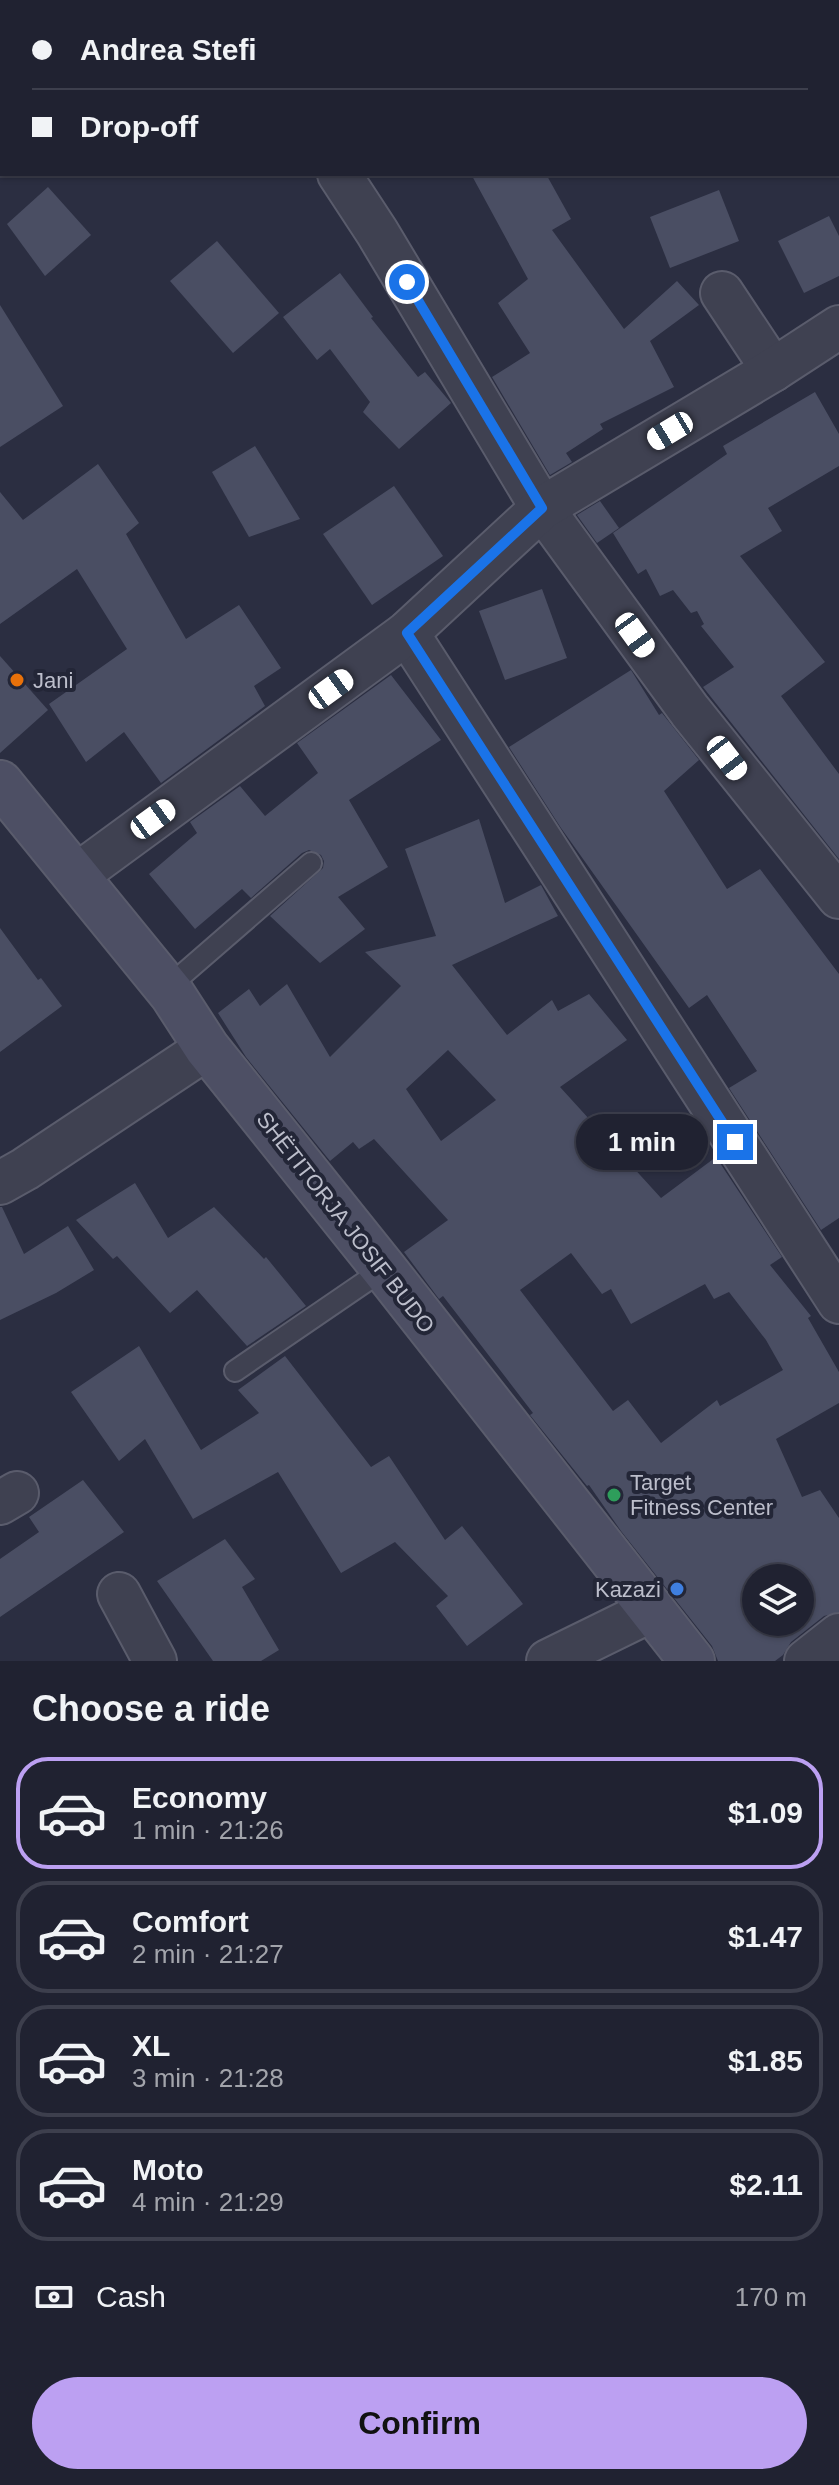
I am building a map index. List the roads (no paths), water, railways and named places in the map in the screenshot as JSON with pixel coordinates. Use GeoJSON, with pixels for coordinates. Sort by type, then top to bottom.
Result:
{"type":"FeatureCollection","features":[{"type":"Feature","properties":{"kind":"main road","name":"SHËTITORJA JOSIF BUDO"},"geometry":{"type":"LineString","coordinates":[[0,783],[167,988],[207,1048],[692,1661]]}},
{"type":"Feature","properties":{"kind":"street"},"geometry":{"type":"LineString","coordinates":[[340,176],[542,508],[690,711],[839,897]]}},
{"type":"Feature","properties":{"kind":"street"},"geometry":{"type":"LineString","coordinates":[[722,293],[773,370]]}},
{"type":"Feature","properties":{"kind":"street"},"geometry":{"type":"LineString","coordinates":[[77,875],[407,633],[542,508],[839,327]]}},
{"type":"Feature","properties":{"kind":"street"},"geometry":{"type":"LineString","coordinates":[[407,633],[839,1302]]}},
{"type":"Feature","properties":{"kind":"street"},"geometry":{"type":"LineString","coordinates":[[0,1183],[207,1048]]}},
{"type":"Feature","properties":{"kind":"street"},"geometry":{"type":"LineString","coordinates":[[119,1594],[155,1661]]}},
{"type":"Feature","properties":{"kind":"street"},"geometry":{"type":"LineString","coordinates":[[548,1661],[652,1610]]}},
{"type":"Feature","properties":{"kind":"street"},"geometry":{"type":"LineString","coordinates":[[806,1661],[839,1635]]}},
{"type":"Feature","properties":{"kind":"lane"},"geometry":{"type":"LineString","coordinates":[[167,988],[311,863]]}},
{"type":"Feature","properties":{"kind":"lane"},"geometry":{"type":"LineString","coordinates":[[235,1371],[384,1269]]}},
{"type":"Feature","properties":{"kind":"place","name":"Jani"},"geometry":{"type":"Point","coordinates":[17,680]}},
{"type":"Feature","properties":{"kind":"place","name":"Target Fitness Center"},"geometry":{"type":"Point","coordinates":[614,1495]}},
{"type":"Feature","properties":{"kind":"place","name":"Kazazi"},"geometry":{"type":"Point","coordinates":[677,1589]}}]}
